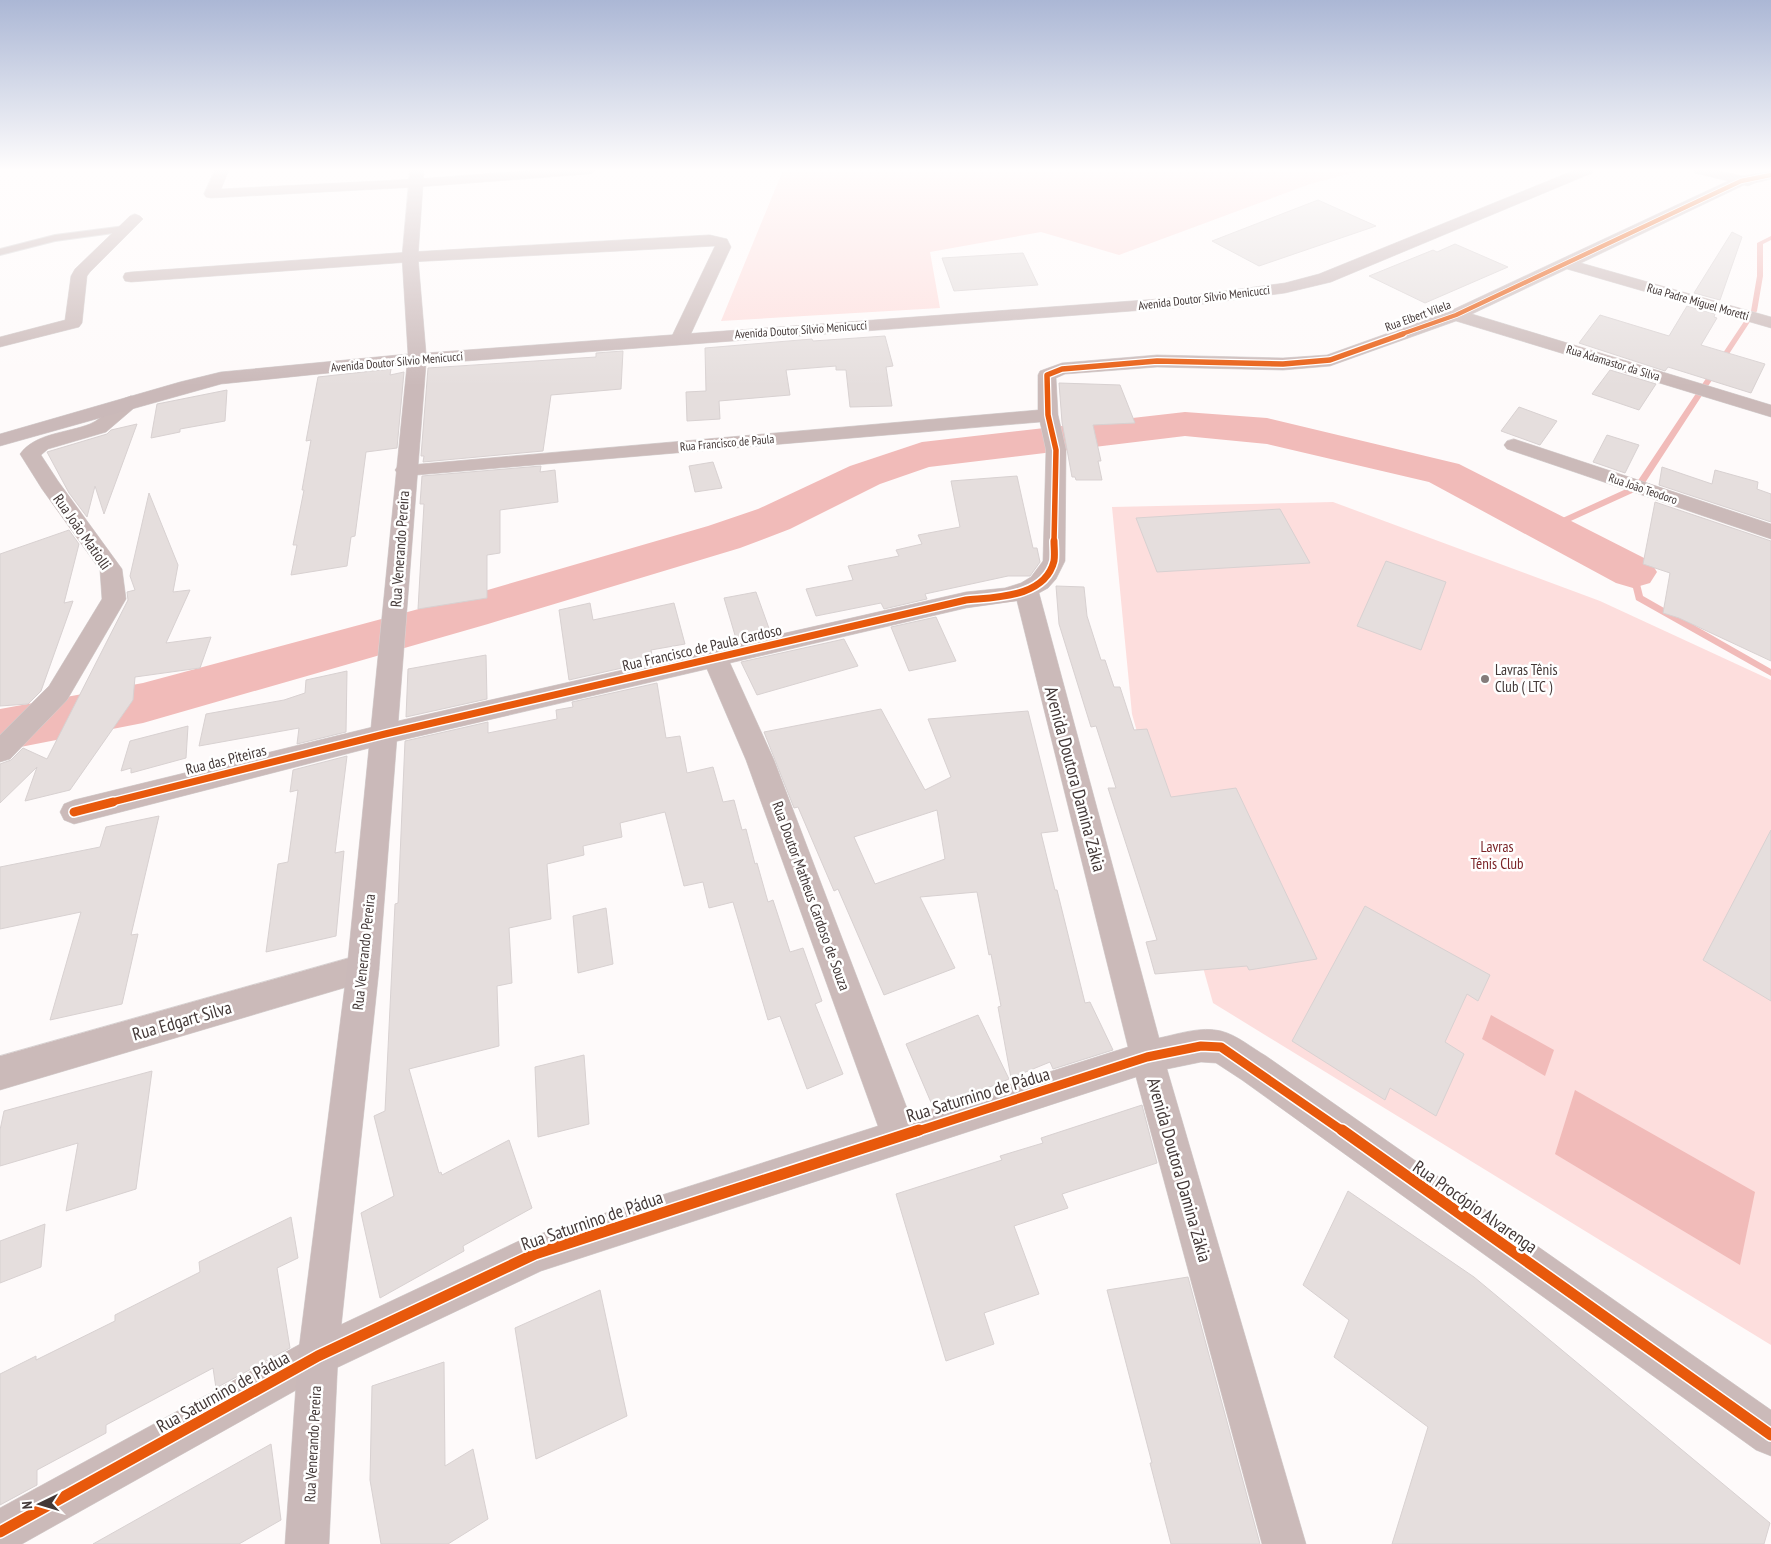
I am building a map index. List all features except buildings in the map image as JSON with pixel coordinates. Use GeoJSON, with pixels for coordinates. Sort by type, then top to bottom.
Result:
{"type":"FeatureCollection","features":[{"type":"Feature","properties":{"kind":"main road","name":"Rua Venerando Pereira"},"geometry":{"type":"LineString","coordinates":[[307,1544],[318,1356],[363,970],[417,359],[410,257],[411,242]]}},
{"type":"Feature","properties":{"kind":"main road","name":"Avenida Doutor Sílvio Menicucci"},"geometry":{"type":"LineString","coordinates":[[0,440],[186,386],[221,378],[417,359],[680,338],[1172,303],[1285,288],[1325,278],[1412,242]]}},
{"type":"Feature","properties":{"kind":"street"},"geometry":{"type":"LineString","coordinates":[[0,342],[73,323],[79,276],[83,269],[111,242]]}},
{"type":"Feature","properties":{"kind":"street"},"geometry":{"type":"LineString","coordinates":[[131,276],[410,257],[674,242]]}},
{"type":"Feature","properties":{"kind":"street"},"geometry":{"type":"LineString","coordinates":[[680,338],[723,247],[722,242]]}},
{"type":"Feature","properties":{"kind":"street","name":"Rua Elbert Vilela"},"geometry":{"type":"LineString","coordinates":[[1051,432],[1047,375],[1062,369],[1157,361],[1283,364],[1330,360],[1456,315],[1614,242]]}},
{"type":"Feature","properties":{"kind":"street","name":"Rua Padre Miguel Moretti"},"geometry":{"type":"LineString","coordinates":[[1568,264],[1771,323]]}},
{"type":"Feature","properties":{"kind":"street","name":"Rua Adamastor da Silva"},"geometry":{"type":"LineString","coordinates":[[1456,315],[1771,411]]}},
{"type":"Feature","properties":{"kind":"street","name":"Rua João Matiolli"},"geometry":{"type":"LineString","coordinates":[[2,750],[58,693],[114,600],[111,569],[49,484],[30,454],[41,446],[99,428],[131,402]]}},
{"type":"Feature","properties":{"kind":"street"},"geometry":{"type":"LineString","coordinates":[[1027,592],[1042,582],[1051,570],[1054,561],[1051,432]]}},
{"type":"Feature","properties":{"kind":"street","name":"Rua Francisco de Paula"},"geometry":{"type":"LineString","coordinates":[[406,470],[1051,432]]}},
{"type":"Feature","properties":{"kind":"street","name":"Rua João Teodoro"},"geometry":{"type":"LineString","coordinates":[[1514,445],[1771,532]]}},
{"type":"Feature","properties":{"kind":"street","name":"Rua Francisco de Paula Cardoso"},"geometry":{"type":"LineString","coordinates":[[385,734],[966,600],[1027,592]]}},
{"type":"Feature","properties":{"kind":"street","name":"Avenida Doutora Damina Zákia"},"geometry":{"type":"LineString","coordinates":[[1027,592],[1147,1057],[1284,1544]]}},
{"type":"Feature","properties":{"kind":"street","name":"Rua Doutor Matheus Cardoso de Souza"},"geometry":{"type":"LineString","coordinates":[[715,659],[760,760],[899,1135]]}},
{"type":"Feature","properties":{"kind":"street","name":"Rua das Piteiras"},"geometry":{"type":"LineString","coordinates":[[74,812],[385,734]]}},
{"type":"Feature","properties":{"kind":"street","name":"Rua Edgart Silva"},"geometry":{"type":"LineString","coordinates":[[0,1072],[363,970]]}},
{"type":"Feature","properties":{"kind":"street","name":"Rua Procópio Alvarenga"},"geometry":{"type":"LineString","coordinates":[[1147,1057],[1200,1046],[1220,1047],[1254,1068],[1771,1435]]}},
{"type":"Feature","properties":{"kind":"street","name":"Rua Saturnino de Pádua"},"geometry":{"type":"LineString","coordinates":[[0,1532],[318,1356],[535,1254],[899,1135],[1147,1057]]}},
{"type":"Feature","properties":{"kind":"lane"},"geometry":{"type":"LineString","coordinates":[[0,252],[39,242]]}},
{"type":"Feature","properties":{"kind":"green space"},"geometry":{"type":"Polygon","coordinates":[[[753,242],[985,242],[930,252],[940,308],[721,321],[753,242]]]}},
{"type":"Feature","properties":{"kind":"green space"},"geometry":{"type":"Polygon","coordinates":[[[1075,242],[1154,242],[1119,255],[1075,242]]]}},
{"type":"Feature","properties":{"kind":"green space","name":"Lavras Tênis Club"},"geometry":{"type":"Polygon","coordinates":[[[1333,502],[1600,601],[1771,680],[1771,1345],[1213,1003],[1132,714],[1112,507],[1333,502]]]}},
{"type":"Feature","properties":{"kind":"shaded area"},"geometry":{"type":"Polygon","coordinates":[[[1491,1015],[1554,1050],[1545,1076],[1482,1039],[1491,1015]]]}},
{"type":"Feature","properties":{"kind":"shaded area"},"geometry":{"type":"Polygon","coordinates":[[[1575,1090],[1755,1192],[1740,1265],[1555,1154],[1575,1090]]]}},
{"type":"Feature","properties":{"kind":"waterway"},"geometry":{"type":"LineString","coordinates":[[1548,528],[1638,487],[1754,311],[1760,276],[1760,243],[1762,242]]}},
{"type":"Feature","properties":{"kind":"waterway"},"geometry":{"type":"LineString","coordinates":[[0,730],[143,703],[470,612],[724,537],[774,519],[865,475],[922,455],[1185,424],[1267,431],[1444,473],[1633,572]]}},
{"type":"Feature","properties":{"kind":"waterway"},"geometry":{"type":"LineString","coordinates":[[1633,572],[1639,598],[1771,673]]}},
{"type":"Feature","properties":{"kind":"cycle path"},"geometry":{"type":"LineString","coordinates":[[74,812],[385,734],[966,600],[1018,593],[1029,589],[1040,582],[1048,573],[1054,561],[1056,450],[1048,415],[1047,375],[1062,369],[1157,361],[1283,364],[1330,360],[1456,315],[1611,242]]}},
{"type":"Feature","properties":{"kind":"cycle path"},"geometry":{"type":"LineString","coordinates":[[0,1532],[318,1356],[535,1254],[1147,1057],[1201,1046],[1221,1047],[1254,1068],[1771,1435]]}},
{"type":"Feature","properties":{"kind":"place","name":"Lavras Tênis Club ( LTC )"},"geometry":{"type":"Point","coordinates":[1485,679]}}]}
